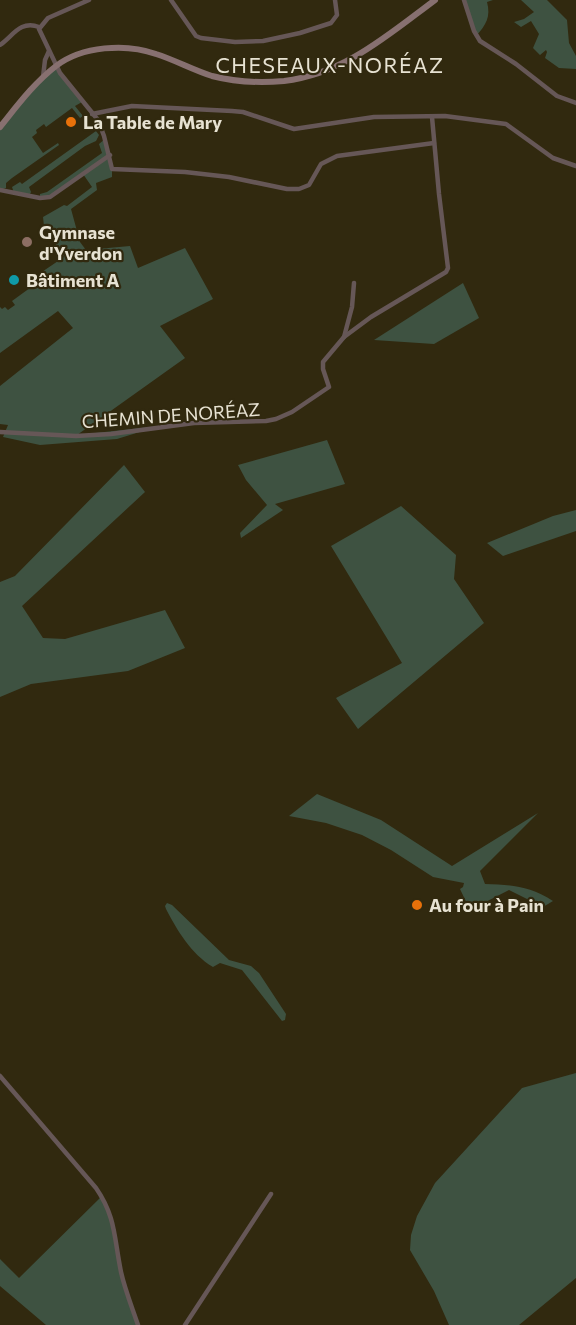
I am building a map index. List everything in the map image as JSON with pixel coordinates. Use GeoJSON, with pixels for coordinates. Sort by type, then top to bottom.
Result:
{"type":"FeatureCollection","features":[{"type":"Feature","properties":{"kind":"street"},"geometry":{"type":"LineString","coordinates":[[39,27],[48,18],[89,0]]}},
{"type":"Feature","properties":{"kind":"street"},"geometry":{"type":"LineString","coordinates":[[171,0],[196,36],[241,42],[278,38],[331,23],[337,15],[335,0]]}},
{"type":"Feature","properties":{"kind":"street"},"geometry":{"type":"LineString","coordinates":[[0,127],[56,66],[90,51],[126,48],[156,54],[220,78],[257,82],[296,79],[336,67],[358,56],[435,0]]}},
{"type":"Feature","properties":{"kind":"street"},"geometry":{"type":"LineString","coordinates":[[464,0],[474,31],[480,40],[557,96],[576,103]]}},
{"type":"Feature","properties":{"kind":"street"},"geometry":{"type":"LineString","coordinates":[[0,45],[21,27],[29,25],[39,27]]}},
{"type":"Feature","properties":{"kind":"street"},"geometry":{"type":"LineString","coordinates":[[39,27],[56,66],[98,120],[110,155],[112,169],[185,172],[229,177],[294,190],[306,187],[321,164],[338,156],[434,143]]}},
{"type":"Feature","properties":{"kind":"street"},"geometry":{"type":"LineString","coordinates":[[43,79],[45,60],[49,51]]}},
{"type":"Feature","properties":{"kind":"street"},"geometry":{"type":"LineString","coordinates":[[92,114],[132,106],[232,111],[294,129],[374,117],[445,116],[506,124],[553,158],[576,166]]}},
{"type":"Feature","properties":{"kind":"street"},"geometry":{"type":"LineString","coordinates":[[344,337],[371,317],[446,272],[448,268],[432,117]]}},
{"type":"Feature","properties":{"kind":"street"},"geometry":{"type":"LineString","coordinates":[[0,190],[40,198],[50,197],[110,155]]}},
{"type":"Feature","properties":{"kind":"street","name":"CHEMIN DE NORÉAZ"},"geometry":{"type":"LineString","coordinates":[[0,432],[76,436],[111,434],[194,423],[276,419],[292,412],[329,387],[323,362],[344,337],[352,306],[354,283]]}},
{"type":"Feature","properties":{"kind":"street"},"geometry":{"type":"LineString","coordinates":[[0,1076],[96,1188],[107,1206],[115,1232],[123,1283],[138,1325]]}},
{"type":"Feature","properties":{"kind":"street"},"geometry":{"type":"LineString","coordinates":[[185,1325],[271,1194]]}},
{"type":"Feature","properties":{"kind":"green space"},"geometry":{"type":"Polygon","coordinates":[[[464,0],[493,0],[487,2],[487,20],[476,36],[464,0]]]}},
{"type":"Feature","properties":{"kind":"green space"},"geometry":{"type":"Polygon","coordinates":[[[521,0],[547,0],[567,20],[569,43],[576,56],[576,69],[559,68],[545,58],[546,50],[540,55],[533,48],[539,34],[531,21],[521,27],[514,22],[534,12],[521,0]]]}},
{"type":"Feature","properties":{"kind":"green space"},"geometry":{"type":"Polygon","coordinates":[[[56,66],[82,102],[75,106],[83,116],[80,118],[72,108],[46,127],[44,124],[36,130],[37,133],[32,137],[43,153],[58,143],[59,145],[12,178],[6,183],[6,188],[0,190],[0,127],[56,66]]]}},
{"type":"Feature","properties":{"kind":"green space"},"geometry":{"type":"Polygon","coordinates":[[[96,131],[99,135],[96,141],[85,146],[29,187],[31,192],[29,196],[14,193],[12,187],[20,182],[22,184],[96,131]]]}},
{"type":"Feature","properties":{"kind":"green space"},"geometry":{"type":"Polygon","coordinates":[[[105,139],[112,177],[96,183],[97,190],[71,209],[80,242],[86,250],[130,246],[138,268],[185,248],[213,299],[160,326],[185,358],[77,435],[159,426],[117,439],[40,445],[3,437],[8,425],[0,424],[0,386],[73,328],[58,311],[0,353],[0,307],[8,310],[15,305],[12,301],[34,285],[30,280],[64,257],[44,226],[43,217],[64,205],[67,206],[92,187],[83,174],[57,194],[40,198],[40,194],[47,192],[102,153],[99,144],[105,139]]]}},
{"type":"Feature","properties":{"kind":"green space"},"geometry":{"type":"Polygon","coordinates":[[[463,283],[479,318],[434,344],[374,340],[463,283]]]}},
{"type":"Feature","properties":{"kind":"green space"},"geometry":{"type":"Polygon","coordinates":[[[327,440],[345,484],[275,504],[283,510],[241,538],[240,533],[267,505],[246,480],[238,465],[327,440]]]}},
{"type":"Feature","properties":{"kind":"green space"},"geometry":{"type":"Polygon","coordinates":[[[124,465],[145,492],[22,606],[43,638],[65,639],[165,610],[185,648],[128,671],[31,684],[0,697],[0,582],[15,576],[124,465]]]}},
{"type":"Feature","properties":{"kind":"green space"},"geometry":{"type":"Polygon","coordinates":[[[401,506],[456,555],[454,579],[484,623],[358,729],[336,698],[402,663],[331,546],[401,506]]]}},
{"type":"Feature","properties":{"kind":"green space"},"geometry":{"type":"Polygon","coordinates":[[[576,510],[576,531],[503,556],[487,543],[553,516],[576,510]]]}},
{"type":"Feature","properties":{"kind":"green space"},"geometry":{"type":"Polygon","coordinates":[[[317,794],[381,820],[452,866],[538,813],[480,871],[485,884],[520,887],[553,901],[543,907],[509,890],[470,910],[460,889],[464,883],[433,877],[391,850],[362,835],[326,823],[289,816],[317,794]]]}},
{"type":"Feature","properties":{"kind":"green space"},"geometry":{"type":"Polygon","coordinates":[[[167,903],[172,905],[229,960],[251,966],[259,973],[286,1014],[285,1020],[282,1021],[242,970],[220,963],[213,967],[205,962],[185,941],[166,909],[167,903]]]}},
{"type":"Feature","properties":{"kind":"green space"},"geometry":{"type":"Polygon","coordinates":[[[576,1073],[576,1278],[519,1325],[449,1325],[434,1291],[410,1250],[411,1235],[417,1216],[435,1183],[522,1088],[576,1073]]]}},
{"type":"Feature","properties":{"kind":"green space"},"geometry":{"type":"Polygon","coordinates":[[[102,1196],[107,1206],[119,1262],[138,1325],[46,1325],[0,1286],[0,1259],[19,1278],[102,1196]]]}},
{"type":"Feature","properties":{"kind":"place","name":"La Table de Mary"},"geometry":{"type":"Point","coordinates":[71,122]}},
{"type":"Feature","properties":{"kind":"place","name":"Gymnase d'Yverdon"},"geometry":{"type":"Point","coordinates":[27,242]}},
{"type":"Feature","properties":{"kind":"place","name":"Bâtiment A"},"geometry":{"type":"Point","coordinates":[14,280]}},
{"type":"Feature","properties":{"kind":"place","name":"Au four à Pain"},"geometry":{"type":"Point","coordinates":[417,905]}},
{"type":"Feature","properties":{"kind":"district","name":"CHESEAUX-NORÉAZ"},"geometry":{"type":"Point","coordinates":[330,64]}}]}
